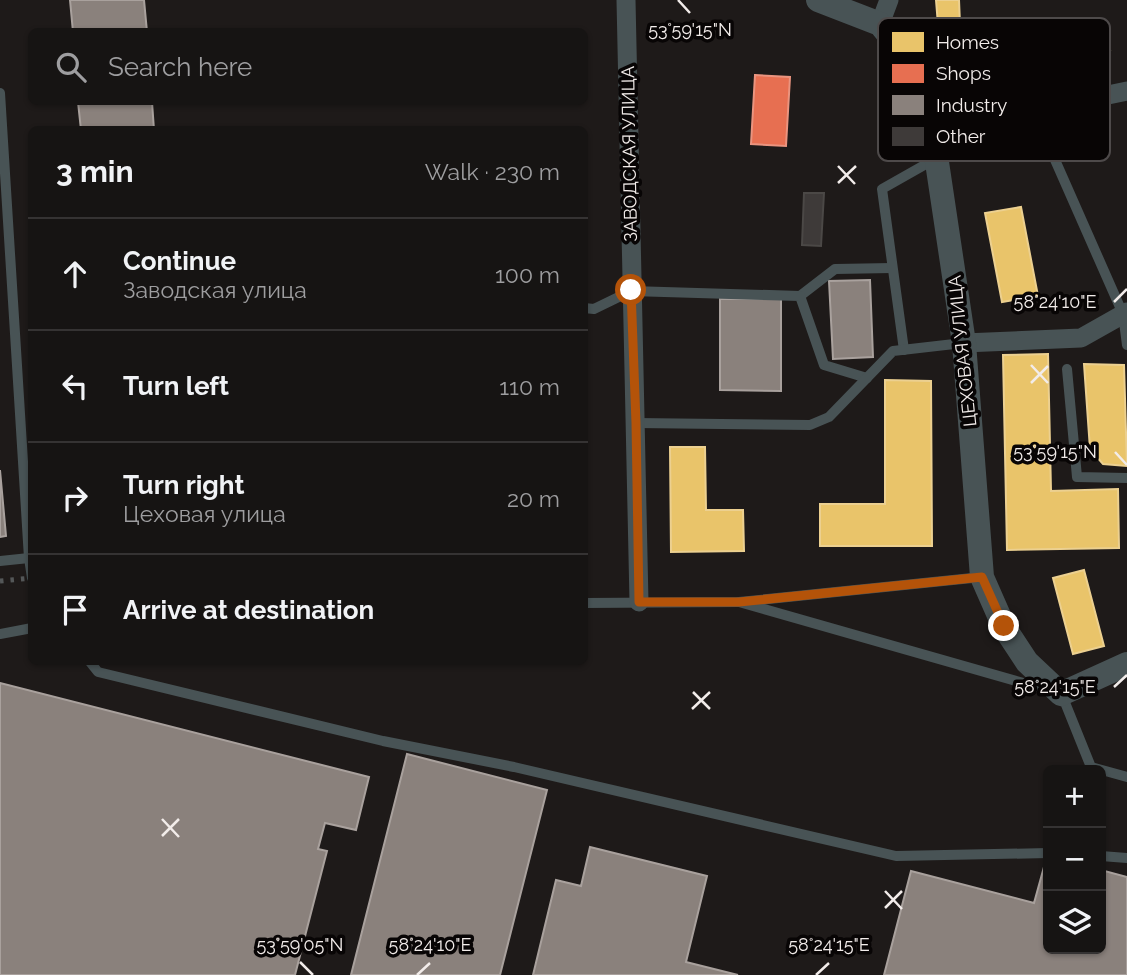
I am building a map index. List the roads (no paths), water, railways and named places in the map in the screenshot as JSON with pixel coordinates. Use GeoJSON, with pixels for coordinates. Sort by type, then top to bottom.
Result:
{"type":"FeatureCollection","features":[{"type":"Feature","properties":{"kind":"street","name":"ЗАВОДСКАЯ УЛИЦА"},"geometry":{"type":"LineString","coordinates":[[626,0],[639,602]]}},
{"type":"Feature","properties":{"kind":"street"},"geometry":{"type":"LineString","coordinates":[[818,0],[878,23]]}},
{"type":"Feature","properties":{"kind":"street"},"geometry":{"type":"LineString","coordinates":[[882,18],[890,0]]}},
{"type":"Feature","properties":{"kind":"street","name":"ЦЕХОВАЯ УЛИЦА"},"geometry":{"type":"LineString","coordinates":[[937,161],[964,343],[982,577],[1004,626],[1027,662],[1061,694]]}},
{"type":"Feature","properties":{"kind":"street"},"geometry":{"type":"LineString","coordinates":[[964,343],[1081,338],[1125,313]]}},
{"type":"Feature","properties":{"kind":"street"},"geometry":{"type":"LineString","coordinates":[[1061,694],[1127,664]]}},
{"type":"Feature","properties":{"kind":"lane"},"geometry":{"type":"LineString","coordinates":[[0,93],[28,542]]}},
{"type":"Feature","properties":{"kind":"lane"},"geometry":{"type":"LineString","coordinates":[[904,350],[882,189],[932,161]]}},
{"type":"Feature","properties":{"kind":"lane"},"geometry":{"type":"LineString","coordinates":[[1056,161],[1125,313],[1127,345]]}},
{"type":"Feature","properties":{"kind":"lane"},"geometry":{"type":"LineString","coordinates":[[588,308],[594,309],[631,290],[800,296],[835,269],[892,268]]}},
{"type":"Feature","properties":{"kind":"lane"},"geometry":{"type":"LineString","coordinates":[[800,296],[824,365],[867,378]]}},
{"type":"Feature","properties":{"kind":"lane"},"geometry":{"type":"LineString","coordinates":[[636,423],[810,425],[828,417],[894,351],[964,343]]}},
{"type":"Feature","properties":{"kind":"lane"},"geometry":{"type":"LineString","coordinates":[[1067,369],[1077,477],[1127,478]]}},
{"type":"Feature","properties":{"kind":"lane"},"geometry":{"type":"LineString","coordinates":[[0,561],[28,558]]}},
{"type":"Feature","properties":{"kind":"lane"},"geometry":{"type":"LineString","coordinates":[[588,603],[739,602],[982,577]]}},
{"type":"Feature","properties":{"kind":"lane"},"geometry":{"type":"LineString","coordinates":[[739,602],[1061,694],[1091,767],[1127,777]]}},
{"type":"Feature","properties":{"kind":"lane"},"geometry":{"type":"LineString","coordinates":[[0,634],[28,629]]}},
{"type":"Feature","properties":{"kind":"lane"},"geometry":{"type":"LineString","coordinates":[[92,665],[98,673],[383,741],[514,767],[896,856],[1043,853]]}},
{"type":"Feature","properties":{"kind":"lane"},"geometry":{"type":"LineString","coordinates":[[1106,856],[1127,858]]}},
{"type":"Feature","properties":{"kind":"railway"},"geometry":{"type":"LineString","coordinates":[[0,581],[28,578]]}}]}
